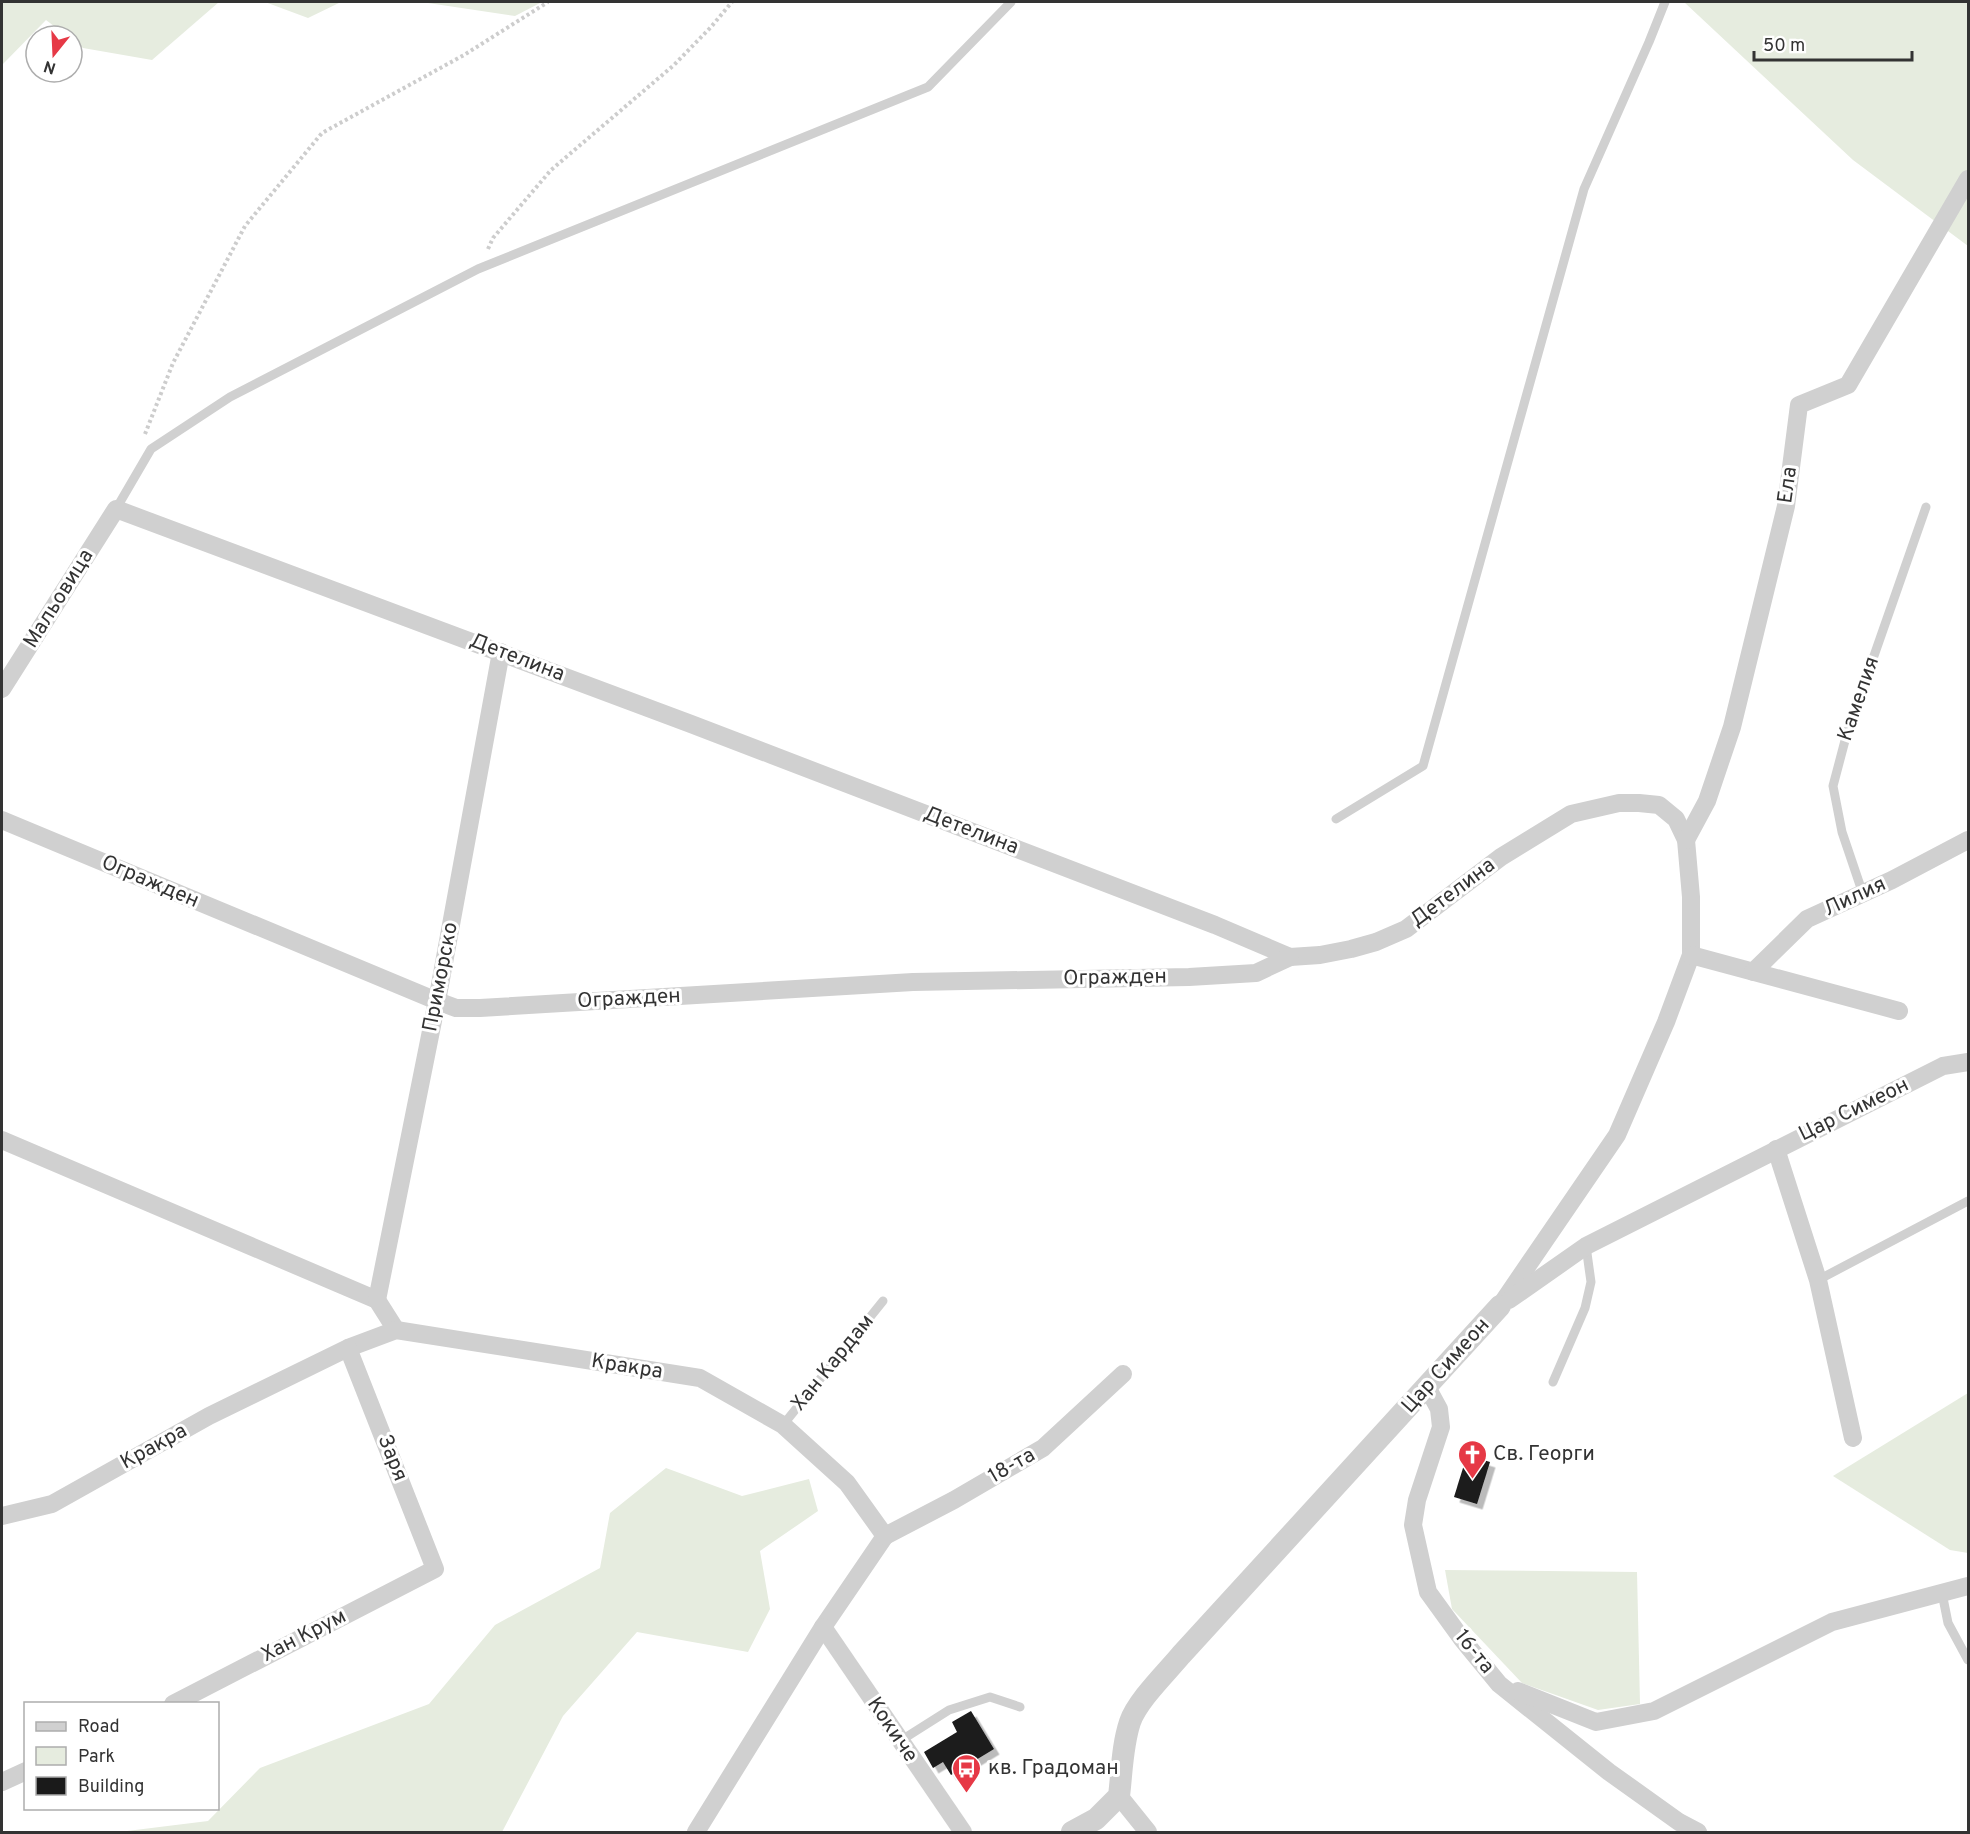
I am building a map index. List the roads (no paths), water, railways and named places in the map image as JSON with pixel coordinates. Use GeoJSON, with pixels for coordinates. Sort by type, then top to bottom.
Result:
{"type":"FeatureCollection","features":[{"type":"Feature","properties":{"kind":"street","name":"Ела"},"geometry":{"type":"LineString","coordinates":[[1686,840],[1707,801],[1732,727],[1786,506],[1799,405],[1848,385],[1968,179]]}},
{"type":"Feature","properties":{"kind":"street","name":"Детелина"},"geometry":{"type":"LineString","coordinates":[[116,508],[501,652],[1215,925],[1290,957],[1320,955],[1351,949],[1376,942],[1406,929],[1501,857],[1571,814],[1619,803],[1659,805],[1676,819],[1686,840],[1691,897],[1691,955],[1666,1022],[1617,1135],[1500,1306]]}},
{"type":"Feature","properties":{"kind":"street","name":"Мальовица"},"geometry":{"type":"LineString","coordinates":[[2,689],[116,508]]}},
{"type":"Feature","properties":{"kind":"street","name":"Приморско"},"geometry":{"type":"LineString","coordinates":[[377,1300],[437,1001],[501,652]]}},
{"type":"Feature","properties":{"kind":"street","name":"Огражден"},"geometry":{"type":"LineString","coordinates":[[2,820],[456,1008],[913,982],[1188,977],[1256,973],[1290,957]]}},
{"type":"Feature","properties":{"kind":"street","name":"Лилия"},"geometry":{"type":"LineString","coordinates":[[1753,972],[1808,919],[1892,880],[1968,840]]}},
{"type":"Feature","properties":{"kind":"street"},"geometry":{"type":"LineString","coordinates":[[1691,955],[1899,1011]]}},
{"type":"Feature","properties":{"kind":"street","name":"Цар Симеон"},"geometry":{"type":"LineString","coordinates":[[1119,1796],[1123,1753],[1131,1720],[1146,1697],[1181,1655],[1500,1306],[1586,1246],[1943,1066],[1968,1062]]}},
{"type":"Feature","properties":{"kind":"street"},"geometry":{"type":"LineString","coordinates":[[2,1140],[377,1300],[396,1330]]}},
{"type":"Feature","properties":{"kind":"street"},"geometry":{"type":"LineString","coordinates":[[1776,1149],[1818,1280],[1853,1438]]}},
{"type":"Feature","properties":{"kind":"street","name":"Кракра"},"geometry":{"type":"LineString","coordinates":[[2,1516],[51,1504],[209,1416],[348,1348],[396,1330],[700,1378],[783,1425],[847,1483],[885,1536]]}},
{"type":"Feature","properties":{"kind":"street","name":"Заря"},"geometry":{"type":"LineString","coordinates":[[348,1348],[435,1569]]}},
{"type":"Feature","properties":{"kind":"street","name":"18-та"},"geometry":{"type":"LineString","coordinates":[[885,1536],[954,1500],[1043,1448],[1123,1374]]}},
{"type":"Feature","properties":{"kind":"street","name":"16-та"},"geometry":{"type":"LineString","coordinates":[[1427,1388],[1439,1409],[1442,1427],[1417,1500],[1413,1525],[1428,1592],[1499,1684],[1610,1772],[1698,1833]]}},
{"type":"Feature","properties":{"kind":"street"},"geometry":{"type":"LineString","coordinates":[[696,1833],[823,1627],[885,1536]]}},
{"type":"Feature","properties":{"kind":"street","name":"Хан Крум"},"geometry":{"type":"LineString","coordinates":[[176,1702],[435,1569]]}},
{"type":"Feature","properties":{"kind":"street"},"geometry":{"type":"LineString","coordinates":[[1499,1684],[1596,1722],[1619,1718],[1654,1710],[1832,1622],[1968,1586]]}},
{"type":"Feature","properties":{"kind":"street","name":"Кокиче"},"geometry":{"type":"LineString","coordinates":[[823,1627],[963,1833]]}},
{"type":"Feature","properties":{"kind":"street"},"geometry":{"type":"LineString","coordinates":[[2,1782],[24,1772]]}},
{"type":"Feature","properties":{"kind":"street"},"geometry":{"type":"LineString","coordinates":[[1072,1833],[1096,1819],[1119,1796],[1148,1833]]}},
{"type":"Feature","properties":{"kind":"lane"},"geometry":{"type":"LineString","coordinates":[[116,508],[152,449],[230,397],[478,269],[928,87],[1011,2]]}},
{"type":"Feature","properties":{"kind":"lane"},"geometry":{"type":"LineString","coordinates":[[1336,819],[1423,766],[1584,189],[1665,2]]}},
{"type":"Feature","properties":{"kind":"lane","name":"Камелия"},"geometry":{"type":"LineString","coordinates":[[1863,894],[1842,832],[1833,786],[1847,733],[1926,507]]}},
{"type":"Feature","properties":{"kind":"lane"},"geometry":{"type":"LineString","coordinates":[[1818,1280],[1968,1201]]}},
{"type":"Feature","properties":{"kind":"lane"},"geometry":{"type":"LineString","coordinates":[[1553,1382],[1585,1308],[1591,1282],[1586,1246]]}},
{"type":"Feature","properties":{"kind":"lane","name":"Хан Кардам"},"geometry":{"type":"LineString","coordinates":[[783,1425],[883,1301]]}},
{"type":"Feature","properties":{"kind":"lane"},"geometry":{"type":"LineString","coordinates":[[1942,1593],[1948,1623],[1968,1660]]}},
{"type":"Feature","properties":{"kind":"lane"},"geometry":{"type":"LineString","coordinates":[[900,1742],[950,1710],[990,1697],[1020,1707]]}},
{"type":"Feature","properties":{"kind":"place","name":"Св. Георги"},"geometry":{"type":"Point","coordinates":[1472,1480]}},
{"type":"Feature","properties":{"kind":"place","name":"кв. Градоман"},"geometry":{"type":"Point","coordinates":[967,1794]}}]}
